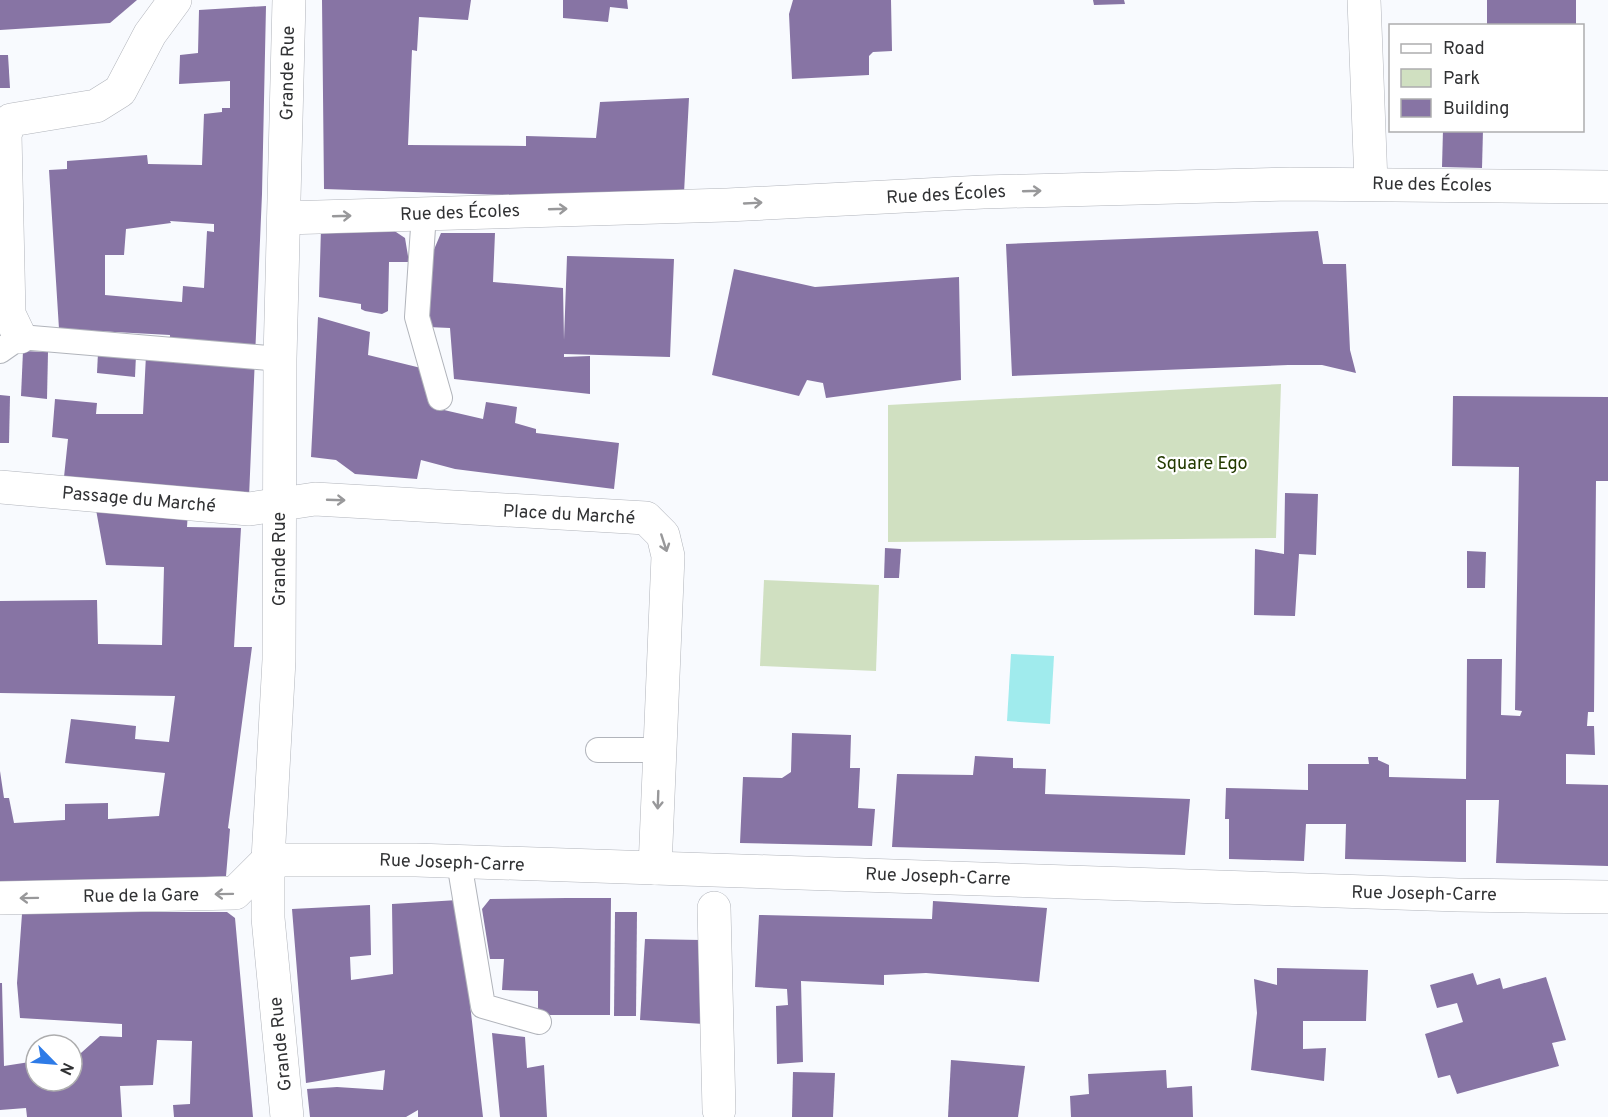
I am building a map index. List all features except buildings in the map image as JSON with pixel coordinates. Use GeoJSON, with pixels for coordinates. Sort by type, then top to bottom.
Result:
{"type":"FeatureCollection","features":[{"type":"Feature","properties":{"kind":"street"},"geometry":{"type":"LineString","coordinates":[[10,344],[5,134],[11,120],[96,106],[120,91],[150,33],[175,0]]}},
{"type":"Feature","properties":{"kind":"street","name":"Grande Rue"},"geometry":{"type":"LineString","coordinates":[[287,1117],[270,947],[268,860],[279,660],[279,506],[267,358],[284,218],[289,0]]}},
{"type":"Feature","properties":{"kind":"street"},"geometry":{"type":"LineString","coordinates":[[1364,0],[1371,183]]}},
{"type":"Feature","properties":{"kind":"street","name":"Rue des Écoles"},"geometry":{"type":"LineString","coordinates":[[284,218],[727,205],[983,192],[1371,183],[1608,187]]}},
{"type":"Feature","properties":{"kind":"street","name":"Passage du Marché"},"geometry":{"type":"LineString","coordinates":[[0,487],[249,509],[279,506]]}},
{"type":"Feature","properties":{"kind":"street","name":"Place du Marché"},"geometry":{"type":"LineString","coordinates":[[279,506],[315,499],[646,518],[663,535],[668,556],[655,868]]}},
{"type":"Feature","properties":{"kind":"street","name":"Rue Joseph-Carre"},"geometry":{"type":"LineString","coordinates":[[268,860],[459,862],[1458,895],[1608,897]]}},
{"type":"Feature","properties":{"kind":"street","name":"Rue de la Gare"},"geometry":{"type":"LineString","coordinates":[[0,898],[235,893],[268,860]]}},
{"type":"Feature","properties":{"kind":"street"},"geometry":{"type":"LineString","coordinates":[[714,908],[719,1110]]}},
{"type":"Feature","properties":{"kind":"lane"},"geometry":{"type":"LineString","coordinates":[[424,213],[417,317],[440,398]]}},
{"type":"Feature","properties":{"kind":"lane"},"geometry":{"type":"LineString","coordinates":[[10,344],[169,350],[267,358]]}},
{"type":"Feature","properties":{"kind":"lane"},"geometry":{"type":"LineString","coordinates":[[598,750],[660,750]]}},
{"type":"Feature","properties":{"kind":"lane"},"geometry":{"type":"LineString","coordinates":[[459,862],[483,1006],[539,1022]]}},
{"type":"Feature","properties":{"kind":"green space","name":"Square Ego"},"geometry":{"type":"Polygon","coordinates":[[[1281,384],[1276,538],[888,542],[888,405],[1281,384]]]}},
{"type":"Feature","properties":{"kind":"green space"},"geometry":{"type":"Polygon","coordinates":[[[764,580],[879,585],[876,671],[760,666],[764,580]]]}},
{"type":"Feature","properties":{"kind":"water"},"geometry":{"type":"Polygon","coordinates":[[[1011,654],[1054,656],[1050,724],[1007,721],[1011,654]]]}}]}
